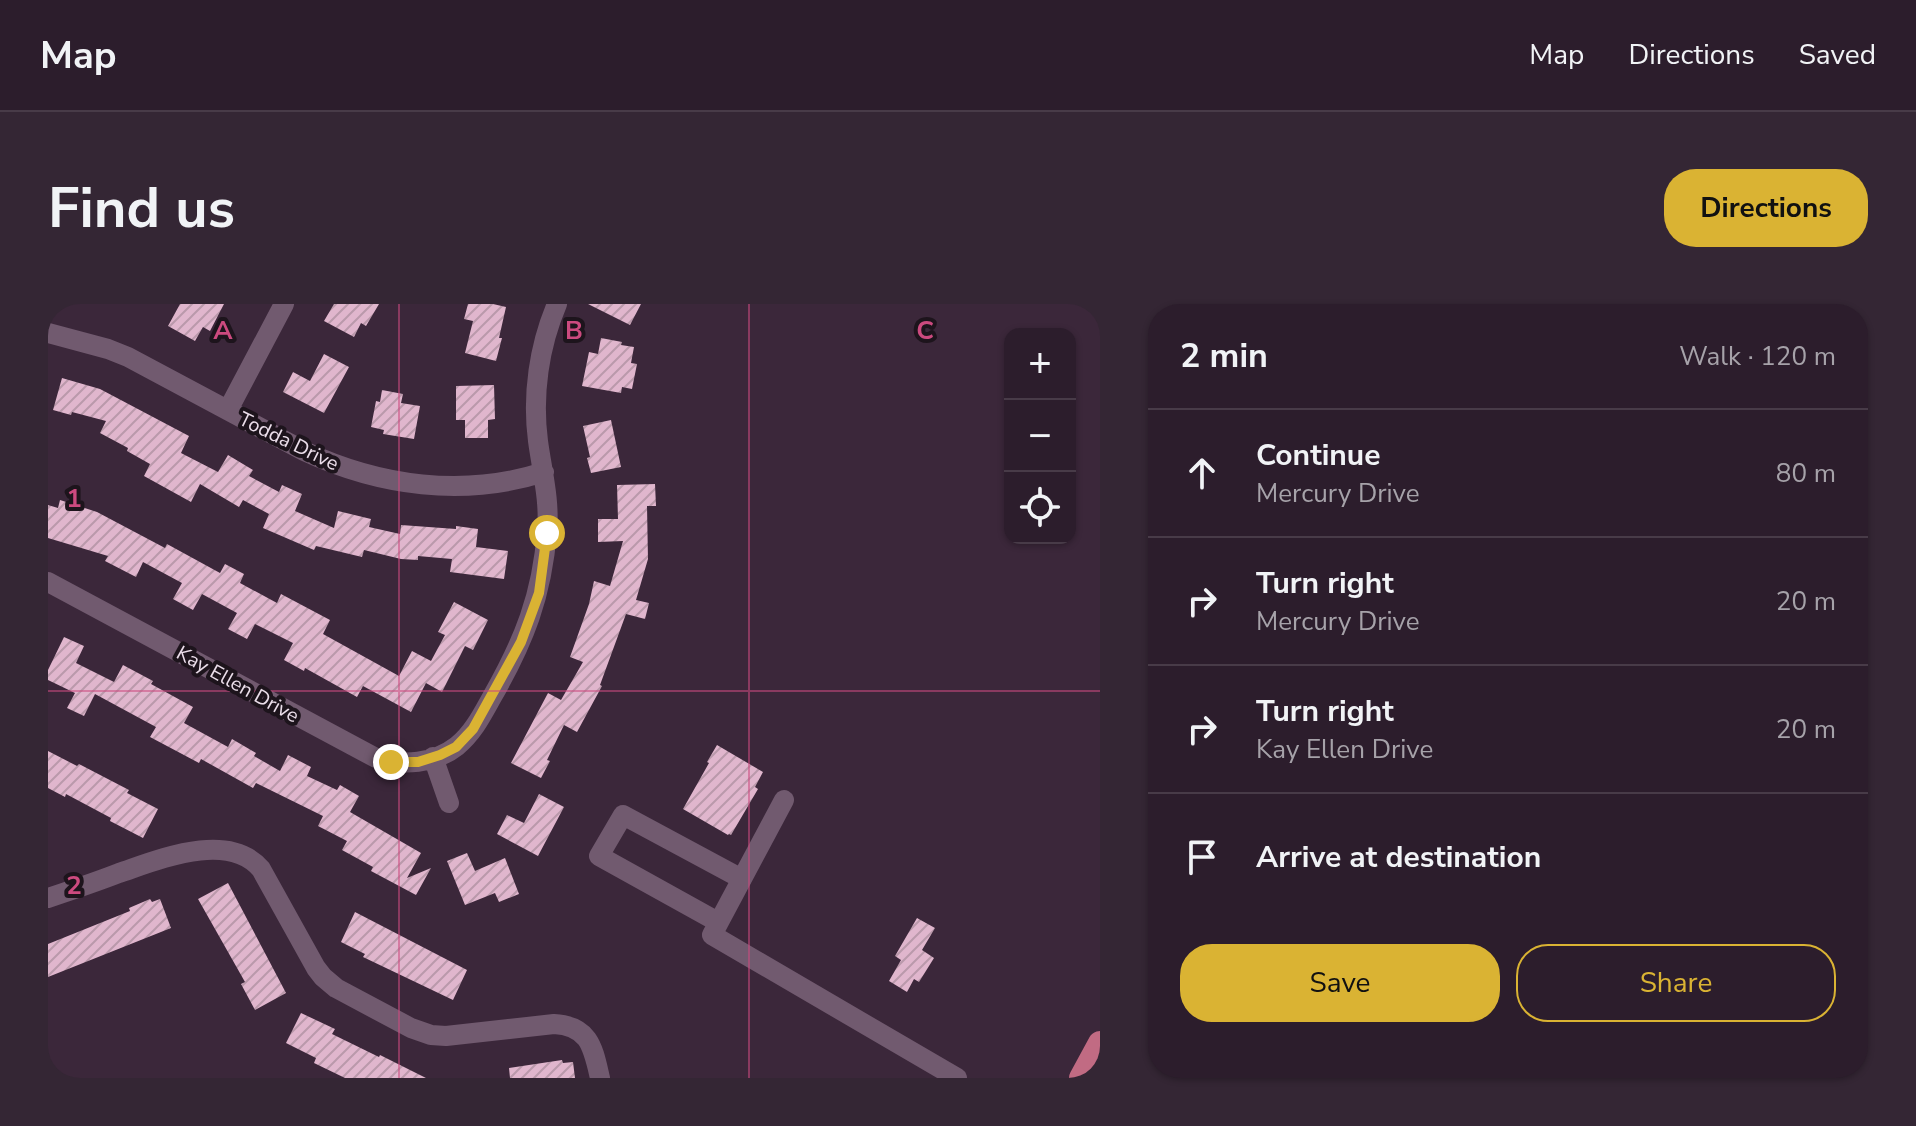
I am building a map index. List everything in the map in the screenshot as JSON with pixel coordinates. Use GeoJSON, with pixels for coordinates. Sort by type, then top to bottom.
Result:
{"type":"FeatureCollection","features":[{"type":"Feature","properties":{"kind":"main road"},"geometry":{"type":"LineString","coordinates":[[1081,1078],[1100,1043]]}},
{"type":"Feature","properties":{"kind":"street"},"geometry":{"type":"LineString","coordinates":[[228,410],[284,304]]}},
{"type":"Feature","properties":{"kind":"street"},"geometry":{"type":"LineString","coordinates":[[449,803],[433,757],[456,747],[473,729],[521,642],[539,593],[548,516],[536,422],[537,388],[542,354],[557,304]]}},
{"type":"Feature","properties":{"kind":"street","name":"Todda Drive"},"geometry":{"type":"LineString","coordinates":[[48,333],[121,354],[328,462],[385,480],[452,487],[486,485],[544,472]]}},
{"type":"Feature","properties":{"kind":"street","name":"Kay Ellen Drive"},"geometry":{"type":"LineString","coordinates":[[48,582],[369,755],[397,763],[418,762],[433,757]]}},
{"type":"Feature","properties":{"kind":"street"},"geometry":{"type":"LineString","coordinates":[[784,800],[712,935],[957,1078]]}},
{"type":"Feature","properties":{"kind":"street"},"geometry":{"type":"LineString","coordinates":[[718,922],[599,856],[623,815],[742,879]]}},
{"type":"Feature","properties":{"kind":"street"},"geometry":{"type":"LineString","coordinates":[[48,898],[171,856],[224,851],[243,854],[261,869],[316,968],[336,988],[411,1028],[431,1035],[566,1025],[591,1043],[600,1078]]}},
{"type":"Feature","properties":{"kind":"building"},"geometry":{"type":"Polygon","coordinates":[[[180,304],[224,304],[210,331],[203,327],[195,341],[168,326],[180,304]]]}},
{"type":"Feature","properties":{"kind":"building"},"geometry":{"type":"Polygon","coordinates":[[[334,304],[379,304],[366,326],[361,323],[354,337],[324,321],[334,304]]]}},
{"type":"Feature","properties":{"kind":"building"},"geometry":{"type":"Polygon","coordinates":[[[468,304],[506,307],[496,361],[465,353],[473,321],[464,319],[468,304]]]}},
{"type":"Feature","properties":{"kind":"building"},"geometry":{"type":"Polygon","coordinates":[[[588,304],[641,304],[630,325],[588,304]]]}},
{"type":"Feature","properties":{"kind":"building"},"geometry":{"type":"Polygon","coordinates":[[[601,338],[634,347],[631,363],[637,364],[632,389],[622,387],[621,393],[582,386],[589,352],[598,354],[601,338]]]}},
{"type":"Feature","properties":{"kind":"building"},"geometry":{"type":"Polygon","coordinates":[[[324,354],[349,367],[324,413],[283,392],[293,372],[310,381],[324,354]]]}},
{"type":"Feature","properties":{"kind":"building"},"geometry":{"type":"Polygon","coordinates":[[[62,378],[100,389],[189,436],[181,453],[218,472],[228,455],[253,470],[249,476],[279,492],[282,485],[302,494],[295,511],[334,528],[338,511],[371,519],[369,527],[400,534],[401,525],[478,529],[476,547],[508,551],[504,579],[450,572],[452,559],[418,556],[418,560],[401,559],[364,550],[362,557],[316,546],[314,550],[263,528],[269,514],[243,500],[239,507],[200,484],[191,502],[144,476],[150,464],[100,433],[106,421],[53,410],[62,378]]]}},
{"type":"Feature","properties":{"kind":"building"},"geometry":{"type":"Polygon","coordinates":[[[494,385],[495,419],[488,420],[488,438],[465,438],[465,420],[456,420],[456,386],[494,385]]]}},
{"type":"Feature","properties":{"kind":"building"},"geometry":{"type":"Polygon","coordinates":[[[382,390],[403,394],[401,403],[420,406],[414,439],[383,434],[384,430],[371,427],[376,401],[380,402],[382,390]]]}},
{"type":"Feature","properties":{"kind":"building"},"geometry":{"type":"Polygon","coordinates":[[[611,420],[621,467],[591,473],[583,426],[611,420]]]}},
{"type":"Feature","properties":{"kind":"building"},"geometry":{"type":"Polygon","coordinates":[[[655,484],[656,506],[647,506],[648,559],[636,600],[649,603],[645,619],[626,614],[602,686],[577,732],[564,725],[541,778],[511,763],[548,693],[561,700],[583,662],[570,657],[594,581],[610,586],[623,541],[598,542],[598,519],[618,519],[617,485],[655,484]]]}},
{"type":"Feature","properties":{"kind":"building"},"geometry":{"type":"Polygon","coordinates":[[[60,500],[97,512],[165,548],[167,544],[220,573],[225,564],[244,574],[240,583],[277,603],[281,594],[330,620],[323,634],[399,676],[412,651],[431,661],[445,635],[438,632],[454,602],[488,620],[473,650],[465,646],[442,692],[426,683],[411,712],[363,686],[357,697],[284,660],[293,643],[255,624],[247,639],[228,629],[237,613],[202,594],[193,610],[173,599],[182,583],[143,562],[136,577],[105,561],[108,556],[48,538],[48,505],[58,508],[60,500]]]}},
{"type":"Feature","properties":{"kind":"building"},"geometry":{"type":"Polygon","coordinates":[[[64,637],[84,646],[76,663],[114,682],[123,665],[153,681],[151,684],[193,707],[184,723],[228,747],[232,739],[280,771],[288,755],[311,767],[307,776],[337,790],[340,785],[359,796],[350,812],[421,853],[407,878],[431,868],[416,895],[371,871],[373,867],[342,850],[347,841],[318,826],[323,816],[256,783],[253,788],[201,759],[199,763],[150,737],[156,727],[95,694],[84,716],[67,708],[75,693],[48,680],[48,670],[64,637]]]}},
{"type":"Feature","properties":{"kind":"building"},"geometry":{"type":"Polygon","coordinates":[[[717,745],[763,772],[755,787],[758,789],[731,835],[683,809],[717,745]]]}},
{"type":"Feature","properties":{"kind":"building"},"geometry":{"type":"Polygon","coordinates":[[[48,751],[129,790],[127,793],[158,809],[143,838],[66,794],[65,797],[48,788],[48,751]]]}},
{"type":"Feature","properties":{"kind":"building"},"geometry":{"type":"Polygon","coordinates":[[[539,794],[564,807],[538,856],[497,834],[507,815],[524,823],[539,794]]]}},
{"type":"Feature","properties":{"kind":"building"},"geometry":{"type":"Polygon","coordinates":[[[467,853],[475,871],[505,858],[519,894],[499,902],[495,893],[465,905],[447,861],[467,853]]]}},
{"type":"Feature","properties":{"kind":"building"},"geometry":{"type":"Polygon","coordinates":[[[228,883],[286,993],[255,1010],[241,984],[245,982],[198,899],[228,883]]]}},
{"type":"Feature","properties":{"kind":"building"},"geometry":{"type":"Polygon","coordinates":[[[150,899],[152,902],[160,899],[171,928],[48,977],[48,944],[130,911],[129,908],[150,899]]]}},
{"type":"Feature","properties":{"kind":"building"},"geometry":{"type":"Polygon","coordinates":[[[355,912],[467,970],[453,1000],[363,957],[365,954],[341,942],[355,912]]]}},
{"type":"Feature","properties":{"kind":"building"},"geometry":{"type":"Polygon","coordinates":[[[917,918],[935,928],[922,950],[934,958],[919,982],[914,979],[907,992],[889,981],[901,960],[895,956],[917,918]]]}},
{"type":"Feature","properties":{"kind":"building"},"geometry":{"type":"Polygon","coordinates":[[[301,1013],[335,1029],[332,1034],[426,1078],[345,1078],[314,1063],[316,1058],[286,1043],[301,1013]]]}},
{"type":"Feature","properties":{"kind":"building"},"geometry":{"type":"Polygon","coordinates":[[[562,1060],[563,1063],[573,1062],[575,1078],[510,1078],[509,1068],[562,1060]]]}},
{"type":"Feature","properties":{"kind":"route"},"geometry":{"type":"LineString","coordinates":[[391,762],[418,762],[440,755],[456,747],[473,729],[514,658],[534,610],[547,533]]}}]}
